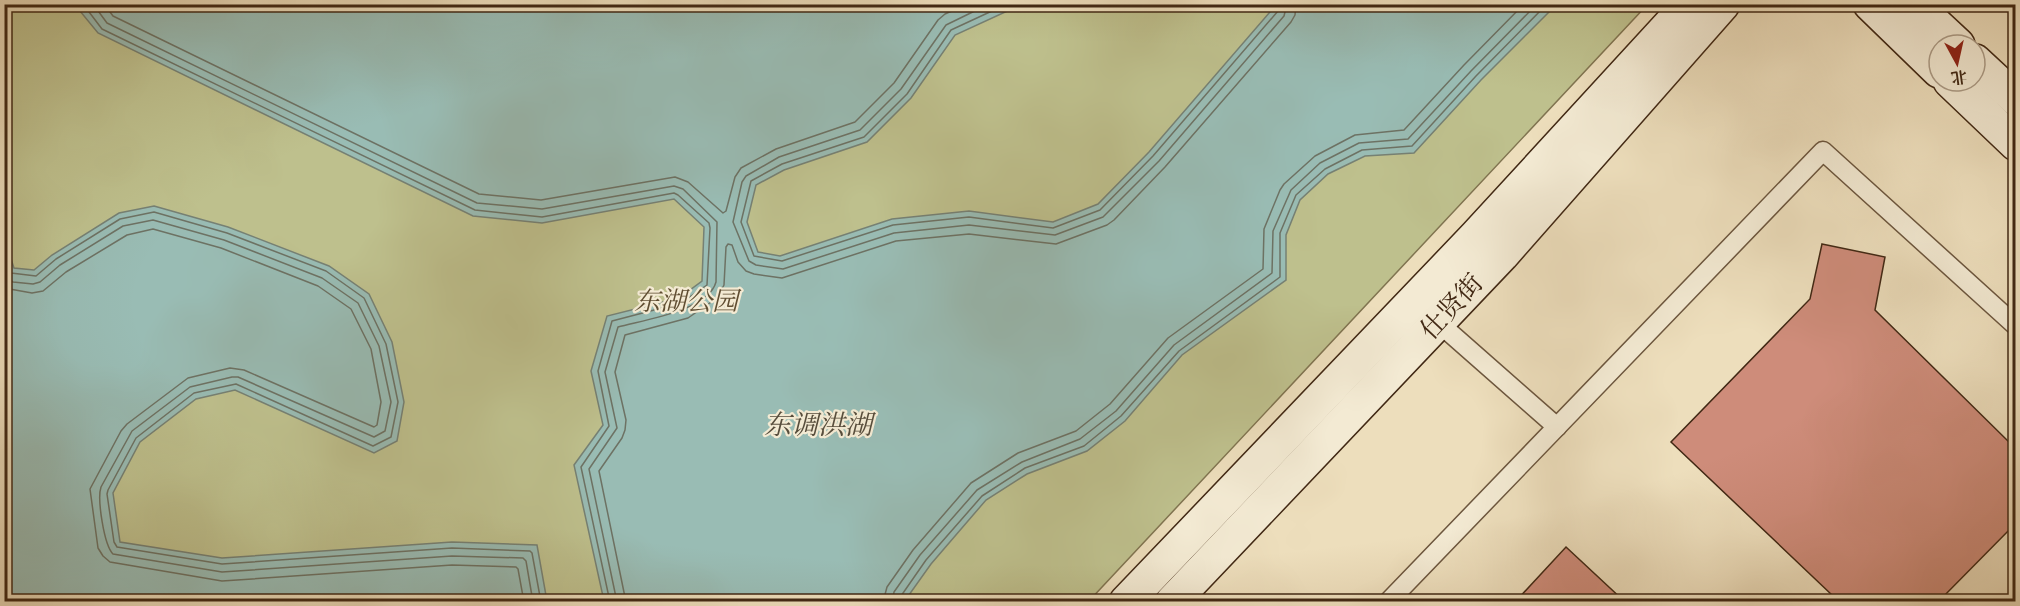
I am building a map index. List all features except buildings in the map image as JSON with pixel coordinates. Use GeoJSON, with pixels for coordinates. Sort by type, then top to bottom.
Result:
{"type":"FeatureCollection","features":[{"type":"Feature","properties":{"kind":"street"},"geometry":{"type":"LineString","coordinates":[[1126,602],[1476,236],[1689,4]]}},
{"type":"Feature","properties":{"kind":"street","name":"仕贤街"},"geometry":{"type":"LineString","coordinates":[[1172,602],[1502,255],[1723,4]]}},
{"type":"Feature","properties":{"kind":"street"},"geometry":{"type":"LineString","coordinates":[[1869,4],[1927,60]]}},
{"type":"Feature","properties":{"kind":"street"},"geometry":{"type":"LineString","coordinates":[[1914,4],[1945,33]]}},
{"type":"Feature","properties":{"kind":"street"},"geometry":{"type":"LineString","coordinates":[[1987,72],[2016,99]]}},
{"type":"Feature","properties":{"kind":"street"},"geometry":{"type":"LineString","coordinates":[[1963,93],[2016,144]]}},
{"type":"Feature","properties":{"kind":"lane"},"geometry":{"type":"LineString","coordinates":[[1388,602],[1823,151],[2016,326]]}},
{"type":"Feature","properties":{"kind":"lane"},"geometry":{"type":"LineString","coordinates":[[1413,300],[1557,427]]}},
{"type":"Feature","properties":{"kind":"green space","name":"东湖公园"},"geometry":{"type":"Polygon","coordinates":[[[4,5],[1647,5],[1088,602],[5,601],[4,5]]]}},
{"type":"Feature","properties":{"kind":"water","name":"东调洪湖"},"geometry":{"type":"Polygon","coordinates":[[[75,5],[1029,5],[1016,7],[955,35],[911,98],[867,142],[784,170],[756,185],[747,222],[758,252],[780,256],[892,219],[969,211],[1053,222],[1098,204],[1149,152],[1276,5],[1556,5],[1481,80],[1414,153],[1365,156],[1328,174],[1300,200],[1286,235],[1286,280],[1182,355],[1125,421],[1087,451],[1027,474],[986,500],[931,564],[904,602],[604,601],[574,465],[603,425],[591,371],[607,316],[679,298],[702,281],[704,227],[674,199],[542,223],[473,216],[98,33],[75,5]]]}},
{"type":"Feature","properties":{"kind":"water"},"geometry":{"type":"Polygon","coordinates":[[[154,206],[228,227],[329,266],[369,294],[392,342],[404,402],[397,441],[374,453],[235,390],[196,399],[140,442],[113,493],[120,542],[222,558],[452,542],[537,545],[547,601],[5,601],[5,241],[14,268],[34,270],[52,255],[119,213],[154,206]]]}}]}
